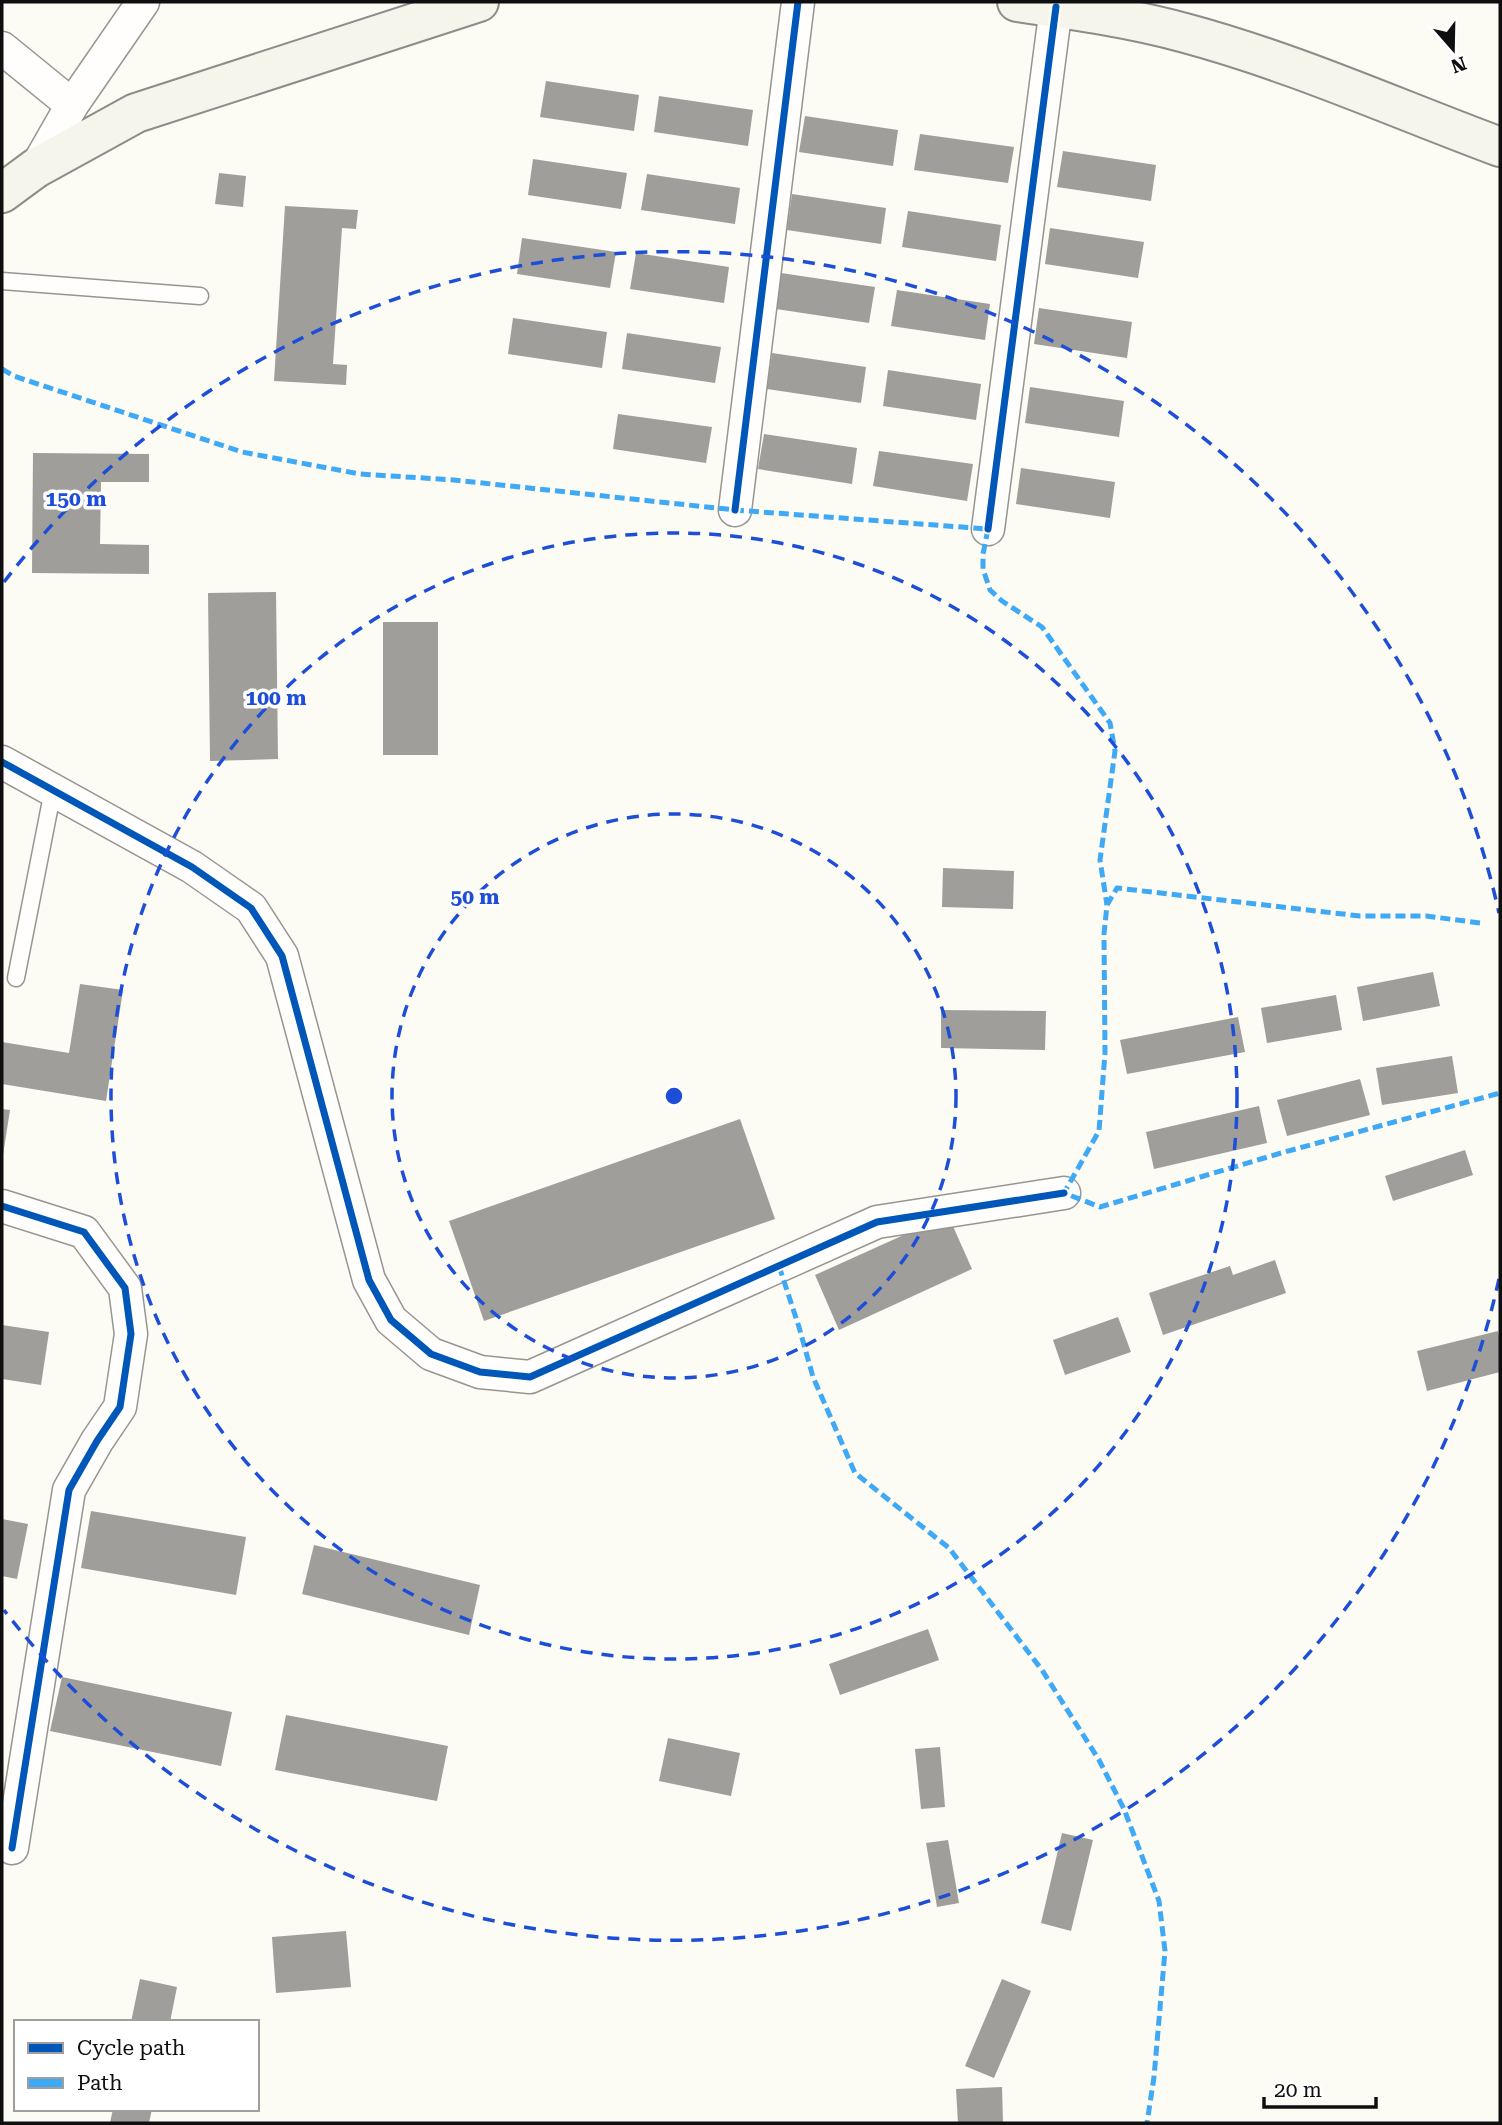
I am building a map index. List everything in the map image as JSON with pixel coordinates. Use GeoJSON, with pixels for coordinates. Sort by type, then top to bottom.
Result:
{"type":"FeatureCollection","features":[{"type":"Feature","properties":{"kind":"main road"},"geometry":{"type":"LineString","coordinates":[[2,193],[36,168],[136,113],[479,2]]}},
{"type":"Feature","properties":{"kind":"main road"},"geometry":{"type":"LineString","coordinates":[[1017,2],[1183,32],[1225,44],[1328,79],[1500,147]]}},
{"type":"Feature","properties":{"kind":"street"},"geometry":{"type":"LineString","coordinates":[[36,168],[72,105],[143,2]]}},
{"type":"Feature","properties":{"kind":"street"},"geometry":{"type":"LineString","coordinates":[[735,510],[798,2]]}},
{"type":"Feature","properties":{"kind":"street"},"geometry":{"type":"LineString","coordinates":[[988,530],[1056,8]]}},
{"type":"Feature","properties":{"kind":"street"},"geometry":{"type":"LineString","coordinates":[[2,48],[72,105]]}},
{"type":"Feature","properties":{"kind":"street"},"geometry":{"type":"LineString","coordinates":[[2,762],[192,867],[251,908],[282,956],[369,1280],[391,1320],[431,1354],[480,1372],[530,1377],[877,1222],[1064,1193]]}},
{"type":"Feature","properties":{"kind":"street"},"geometry":{"type":"LineString","coordinates":[[2,1206],[84,1232],[125,1288],[131,1334],[120,1407],[69,1490],[12,1848]]}},
{"type":"Feature","properties":{"kind":"lane"},"geometry":{"type":"LineString","coordinates":[[2,281],[200,296]]}},
{"type":"Feature","properties":{"kind":"lane"},"geometry":{"type":"LineString","coordinates":[[16,978],[53,790]]}},
{"type":"Feature","properties":{"kind":"building"},"geometry":{"type":"Polygon","coordinates":[[[546,81],[639,95],[634,131],[540,117],[546,81]]]}},
{"type":"Feature","properties":{"kind":"building"},"geometry":{"type":"Polygon","coordinates":[[[659,96],[753,110],[748,146],[654,132],[659,96]]]}},
{"type":"Feature","properties":{"kind":"building"},"geometry":{"type":"Polygon","coordinates":[[[805,116],[898,130],[893,166],[799,152],[805,116]]]}},
{"type":"Feature","properties":{"kind":"building"},"geometry":{"type":"Polygon","coordinates":[[[920,134],[1014,147],[1008,183],[914,170],[920,134]]]}},
{"type":"Feature","properties":{"kind":"building"},"geometry":{"type":"Polygon","coordinates":[[[1063,151],[1156,165],[1151,201],[1057,187],[1063,151]]]}},
{"type":"Feature","properties":{"kind":"building"},"geometry":{"type":"Polygon","coordinates":[[[533,159],[627,173],[621,209],[528,195],[533,159]]]}},
{"type":"Feature","properties":{"kind":"building"},"geometry":{"type":"Polygon","coordinates":[[[219,173],[246,176],[243,207],[215,204],[219,173]]]}},
{"type":"Feature","properties":{"kind":"building"},"geometry":{"type":"Polygon","coordinates":[[[647,174],[740,188],[735,224],[641,210],[647,174]]]}},
{"type":"Feature","properties":{"kind":"building"},"geometry":{"type":"Polygon","coordinates":[[[792,194],[886,208],[881,244],[787,230],[792,194]]]}},
{"type":"Feature","properties":{"kind":"building"},"geometry":{"type":"Polygon","coordinates":[[[285,206],[358,210],[356,229],[342,228],[333,364],[347,365],[346,385],[274,381],[285,206]]]}},
{"type":"Feature","properties":{"kind":"building"},"geometry":{"type":"Polygon","coordinates":[[[908,211],[1001,225],[996,261],[902,247],[908,211]]]}},
{"type":"Feature","properties":{"kind":"building"},"geometry":{"type":"Polygon","coordinates":[[[1050,228],[1144,242],[1138,278],[1045,264],[1050,228]]]}},
{"type":"Feature","properties":{"kind":"building"},"geometry":{"type":"Polygon","coordinates":[[[522,238],[616,252],[610,288],[517,274],[522,238]]]}},
{"type":"Feature","properties":{"kind":"building"},"geometry":{"type":"Polygon","coordinates":[[[636,253],[729,267],[724,303],[630,289],[636,253]]]}},
{"type":"Feature","properties":{"kind":"building"},"geometry":{"type":"Polygon","coordinates":[[[781,273],[875,287],[869,323],[776,309],[781,273]]]}},
{"type":"Feature","properties":{"kind":"building"},"geometry":{"type":"Polygon","coordinates":[[[897,290],[990,304],[985,340],[891,326],[897,290]]]}},
{"type":"Feature","properties":{"kind":"building"},"geometry":{"type":"Polygon","coordinates":[[[1039,308],[1132,322],[1127,358],[1034,344],[1039,308]]]}},
{"type":"Feature","properties":{"kind":"building"},"geometry":{"type":"Polygon","coordinates":[[[513,318],[607,332],[602,368],[508,354],[513,318]]]}},
{"type":"Feature","properties":{"kind":"building"},"geometry":{"type":"Polygon","coordinates":[[[627,333],[721,347],[715,383],[622,369],[627,333]]]}},
{"type":"Feature","properties":{"kind":"building"},"geometry":{"type":"Polygon","coordinates":[[[772,353],[866,367],[861,403],[767,389],[772,353]]]}},
{"type":"Feature","properties":{"kind":"building"},"geometry":{"type":"Polygon","coordinates":[[[888,370],[981,384],[976,420],[883,406],[888,370]]]}},
{"type":"Feature","properties":{"kind":"building"},"geometry":{"type":"Polygon","coordinates":[[[1030,387],[1124,401],[1119,437],[1025,423],[1030,387]]]}},
{"type":"Feature","properties":{"kind":"building"},"geometry":{"type":"Polygon","coordinates":[[[618,414],[712,427],[706,463],[613,449],[618,414]]]}},
{"type":"Feature","properties":{"kind":"building"},"geometry":{"type":"Polygon","coordinates":[[[764,434],[857,448],[852,484],[758,469],[764,434]]]}},
{"type":"Feature","properties":{"kind":"building"},"geometry":{"type":"Polygon","coordinates":[[[879,451],[973,464],[967,501],[873,486],[879,451]]]}},
{"type":"Feature","properties":{"kind":"building"},"geometry":{"type":"Polygon","coordinates":[[[33,453],[149,454],[149,482],[101,482],[100,544],[149,545],[149,574],[32,573],[33,453]]]}},
{"type":"Feature","properties":{"kind":"building"},"geometry":{"type":"Polygon","coordinates":[[[1021,468],[1115,482],[1110,518],[1016,504],[1021,468]]]}},
{"type":"Feature","properties":{"kind":"building"},"geometry":{"type":"Polygon","coordinates":[[[276,592],[278,759],[210,761],[208,593],[276,592]]]}},
{"type":"Feature","properties":{"kind":"building"},"geometry":{"type":"Polygon","coordinates":[[[383,622],[438,622],[438,755],[383,755],[383,622]]]}},
{"type":"Feature","properties":{"kind":"building"},"geometry":{"type":"Polygon","coordinates":[[[943,868],[1014,871],[1013,909],[942,907],[943,868]]]}},
{"type":"Feature","properties":{"kind":"building"},"geometry":{"type":"Polygon","coordinates":[[[1433,972],[1440,1006],[1363,1021],[1357,987],[1433,972]]]}},
{"type":"Feature","properties":{"kind":"building"},"geometry":{"type":"Polygon","coordinates":[[[80,984],[123,990],[106,1101],[2,1084],[2,1042],[69,1053],[80,984]]]}},
{"type":"Feature","properties":{"kind":"building"},"geometry":{"type":"Polygon","coordinates":[[[1336,995],[1342,1030],[1267,1043],[1261,1008],[1336,995]]]}},
{"type":"Feature","properties":{"kind":"building"},"geometry":{"type":"Polygon","coordinates":[[[941,1010],[1046,1011],[1045,1050],[941,1048],[941,1010]]]}},
{"type":"Feature","properties":{"kind":"building"},"geometry":{"type":"Polygon","coordinates":[[[1238,1017],[1245,1052],[1127,1074],[1120,1040],[1238,1017]]]}},
{"type":"Feature","properties":{"kind":"building"},"geometry":{"type":"Polygon","coordinates":[[[1452,1056],[1458,1093],[1382,1105],[1376,1068],[1452,1056]]]}},
{"type":"Feature","properties":{"kind":"building"},"geometry":{"type":"Polygon","coordinates":[[[1360,1079],[1370,1115],[1287,1136],[1277,1100],[1360,1079]]]}},
{"type":"Feature","properties":{"kind":"building"},"geometry":{"type":"Polygon","coordinates":[[[1259,1106],[1267,1143],[1154,1169],[1146,1132],[1259,1106]]]}},
{"type":"Feature","properties":{"kind":"building"},"geometry":{"type":"Polygon","coordinates":[[[2,1109],[10,1110],[3,1155],[2,1155],[2,1109]]]}},
{"type":"Feature","properties":{"kind":"building"},"geometry":{"type":"Polygon","coordinates":[[[740,1119],[775,1219],[484,1321],[449,1221],[740,1119]]]}},
{"type":"Feature","properties":{"kind":"building"},"geometry":{"type":"Polygon","coordinates":[[[1465,1150],[1473,1175],[1393,1201],[1385,1176],[1465,1150]]]}},
{"type":"Feature","properties":{"kind":"building"},"geometry":{"type":"Polygon","coordinates":[[[948,1215],[972,1269],[839,1330],[815,1275],[948,1215]]]}},
{"type":"Feature","properties":{"kind":"building"},"geometry":{"type":"Polygon","coordinates":[[[1275,1260],[1286,1293],[1163,1335],[1149,1293],[1230,1266],[1233,1275],[1275,1260]]]}},
{"type":"Feature","properties":{"kind":"building"},"geometry":{"type":"Polygon","coordinates":[[[1118,1317],[1131,1352],[1065,1375],[1053,1340],[1118,1317]]]}},
{"type":"Feature","properties":{"kind":"building"},"geometry":{"type":"Polygon","coordinates":[[[2,1325],[49,1332],[41,1385],[2,1379],[2,1325]]]}},
{"type":"Feature","properties":{"kind":"building"},"geometry":{"type":"Polygon","coordinates":[[[1498,1331],[1500,1372],[1427,1391],[1417,1351],[1498,1331]]]}},
{"type":"Feature","properties":{"kind":"building"},"geometry":{"type":"Polygon","coordinates":[[[91,1511],[246,1537],[236,1595],[81,1568],[91,1511]]]}},
{"type":"Feature","properties":{"kind":"building"},"geometry":{"type":"Polygon","coordinates":[[[2,1519],[28,1524],[17,1579],[2,1576],[2,1519]]]}},
{"type":"Feature","properties":{"kind":"building"},"geometry":{"type":"Polygon","coordinates":[[[314,1545],[480,1585],[469,1635],[302,1594],[314,1545]]]}},
{"type":"Feature","properties":{"kind":"building"},"geometry":{"type":"Polygon","coordinates":[[[928,1629],[939,1660],[840,1695],[829,1664],[928,1629]]]}},
{"type":"Feature","properties":{"kind":"building"},"geometry":{"type":"Polygon","coordinates":[[[62,1677],[232,1712],[221,1766],[50,1731],[62,1677]]]}},
{"type":"Feature","properties":{"kind":"building"},"geometry":{"type":"Polygon","coordinates":[[[286,1715],[448,1746],[437,1801],[275,1770],[286,1715]]]}},
{"type":"Feature","properties":{"kind":"building"},"geometry":{"type":"Polygon","coordinates":[[[668,1738],[740,1753],[731,1796],[659,1781],[668,1738]]]}},
{"type":"Feature","properties":{"kind":"building"},"geometry":{"type":"Polygon","coordinates":[[[940,1747],[945,1807],[921,1809],[915,1749],[940,1747]]]}},
{"type":"Feature","properties":{"kind":"building"},"geometry":{"type":"Polygon","coordinates":[[[1062,1833],[1093,1840],[1071,1931],[1041,1923],[1062,1833]]]}},
{"type":"Feature","properties":{"kind":"building"},"geometry":{"type":"Polygon","coordinates":[[[948,1840],[959,1903],[937,1907],[926,1843],[948,1840]]]}},
{"type":"Feature","properties":{"kind":"building"},"geometry":{"type":"Polygon","coordinates":[[[346,1931],[351,1987],[276,1993],[272,1937],[346,1931]]]}},
{"type":"Feature","properties":{"kind":"building"},"geometry":{"type":"Polygon","coordinates":[[[140,1979],[177,1987],[170,2020],[131,2020],[140,1979]]]}},
{"type":"Feature","properties":{"kind":"building"},"geometry":{"type":"Polygon","coordinates":[[[1002,1979],[1031,1991],[994,2078],[965,2066],[1002,1979]]]}},
{"type":"Feature","properties":{"kind":"building"},"geometry":{"type":"Polygon","coordinates":[[[1002,2087],[1003,2123],[958,2123],[956,2089],[1002,2087]]]}},
{"type":"Feature","properties":{"kind":"building"},"geometry":{"type":"Polygon","coordinates":[[[113,2111],[152,2111],[149,2123],[110,2123],[113,2111]]]}},
{"type":"Feature","properties":{"kind":"marked path"},"geometry":{"type":"LineString","coordinates":[[2,369],[14,376],[242,452],[360,474],[454,480],[735,510],[988,529],[983,569],[990,590],[1042,627],[1110,723],[1115,751],[1100,860],[1107,905]]}},
{"type":"Feature","properties":{"kind":"marked path"},"geometry":{"type":"LineString","coordinates":[[1480,923],[1426,916],[1360,916],[1117,888],[1107,905],[1104,934],[1105,1053],[1099,1131],[1064,1193],[1100,1207],[1281,1153],[1500,1093]]}},
{"type":"Feature","properties":{"kind":"marked path"},"geometry":{"type":"LineString","coordinates":[[779,1266],[813,1377],[855,1473],[949,1548],[1042,1670],[1099,1760],[1124,1809],[1159,1901],[1165,1951],[1154,2077],[1147,2123]]}},
{"type":"Feature","properties":{"kind":"cycle path"},"geometry":{"type":"LineString","coordinates":[[735,510],[798,2]]}},
{"type":"Feature","properties":{"kind":"cycle path"},"geometry":{"type":"LineString","coordinates":[[988,529],[1056,7]]}},
{"type":"Feature","properties":{"kind":"cycle path"},"geometry":{"type":"LineString","coordinates":[[2,762],[192,867],[251,908],[282,956],[369,1280],[391,1320],[431,1354],[480,1372],[530,1377],[877,1222],[1064,1193]]}},
{"type":"Feature","properties":{"kind":"cycle path"},"geometry":{"type":"LineString","coordinates":[[2,1206],[84,1232],[125,1288],[131,1334],[120,1407],[69,1490],[12,1848]]}}]}
